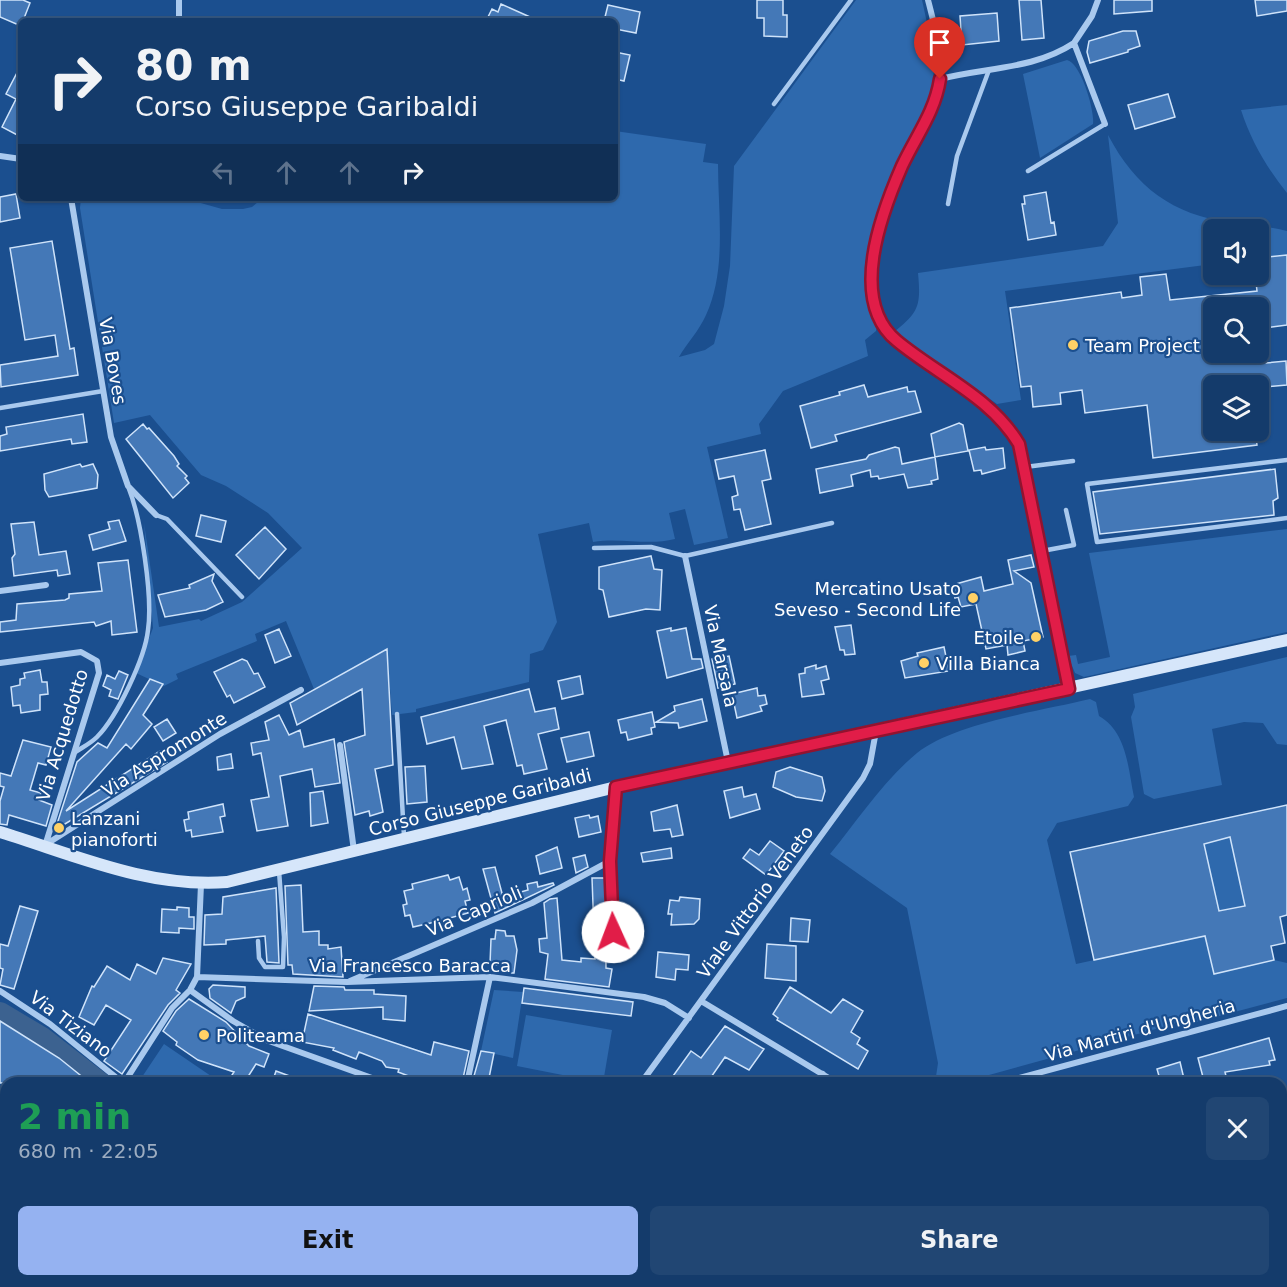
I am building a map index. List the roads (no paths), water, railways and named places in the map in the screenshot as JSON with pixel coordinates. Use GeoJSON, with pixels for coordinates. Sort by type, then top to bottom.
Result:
{"type":"FeatureCollection","features":[{"type":"Feature","properties":{"kind":"main road","name":"Corso Giuseppe Garibaldi"},"geometry":{"type":"LineString","coordinates":[[0,832],[112,870],[159,880],[201,884],[236,880],[616,787],[1287,640]]}},
{"type":"Feature","properties":{"kind":"street"},"geometry":{"type":"LineString","coordinates":[[179,0],[179,18]]}},
{"type":"Feature","properties":{"kind":"street"},"geometry":{"type":"LineString","coordinates":[[928,0],[940,61],[940,79],[933,110],[902,167],[885,216],[872,266],[872,296],[876,311],[894,339],[979,399],[1004,423],[1019,444],[1069,689]]}},
{"type":"Feature","properties":{"kind":"street"},"geometry":{"type":"LineString","coordinates":[[940,79],[1042,60],[1074,43],[1092,15],[1098,0]]}},
{"type":"Feature","properties":{"kind":"street"},"geometry":{"type":"LineString","coordinates":[[1074,43],[1105,124]]}},
{"type":"Feature","properties":{"kind":"street"},"geometry":{"type":"LineString","coordinates":[[0,156],[18,159]]}},
{"type":"Feature","properties":{"kind":"street","name":"Via Boves"},"geometry":{"type":"LineString","coordinates":[[71,201],[111,437],[128,486],[156,515]]}},
{"type":"Feature","properties":{"kind":"street","name":"Via Marsala"},"geometry":{"type":"LineString","coordinates":[[685,556],[728,762]]}},
{"type":"Feature","properties":{"kind":"street"},"geometry":{"type":"LineString","coordinates":[[0,591],[46,585]]}},
{"type":"Feature","properties":{"kind":"street","name":"Via Acquedotto"},"geometry":{"type":"LineString","coordinates":[[0,663],[75,652],[88,654],[97,661],[97,681],[72,754],[45,846]]}},
{"type":"Feature","properties":{"kind":"street","name":"Via Aspromonte"},"geometry":{"type":"LineString","coordinates":[[45,846],[220,734],[301,690]]}},
{"type":"Feature","properties":{"kind":"street","name":"Viale Vittorio Veneto"},"geometry":{"type":"LineString","coordinates":[[645,1077],[863,778],[870,764],[876,730]]}},
{"type":"Feature","properties":{"kind":"street"},"geometry":{"type":"LineString","coordinates":[[340,745],[354,851]]}},
{"type":"Feature","properties":{"kind":"street"},"geometry":{"type":"LineString","coordinates":[[614,956],[610,861],[616,787]]}},
{"type":"Feature","properties":{"kind":"street","name":"Via Caprioli"},"geometry":{"type":"LineString","coordinates":[[347,982],[532,903],[610,861]]}},
{"type":"Feature","properties":{"kind":"street"},"geometry":{"type":"LineString","coordinates":[[128,1077],[172,1008],[190,990],[197,977],[201,884]]}},
{"type":"Feature","properties":{"kind":"street","name":"Via Francesco Baracca"},"geometry":{"type":"LineString","coordinates":[[197,977],[347,982],[490,977],[644,997],[665,1004],[689,1018]]}},
{"type":"Feature","properties":{"kind":"street"},"geometry":{"type":"LineString","coordinates":[[468,1077],[490,977]]}},
{"type":"Feature","properties":{"kind":"street"},"geometry":{"type":"LineString","coordinates":[[190,990],[232,1021],[266,1040],[369,1077]]}},
{"type":"Feature","properties":{"kind":"street","name":"Via Tiziano"},"geometry":{"type":"LineString","coordinates":[[0,991],[59,1030],[117,1077]]}},
{"type":"Feature","properties":{"kind":"street"},"geometry":{"type":"LineString","coordinates":[[701,1001],[828,1077]]}},
{"type":"Feature","properties":{"kind":"street","name":"Via Martiri d'Ungheria"},"geometry":{"type":"LineString","coordinates":[[1023,1077],[1287,1006]]}},
{"type":"Feature","properties":{"kind":"lane"},"geometry":{"type":"LineString","coordinates":[[774,104],[851,0]]}},
{"type":"Feature","properties":{"kind":"lane"},"geometry":{"type":"LineString","coordinates":[[948,204],[957,156],[989,70]]}},
{"type":"Feature","properties":{"kind":"lane"},"geometry":{"type":"LineString","coordinates":[[1028,171],[1105,124]]}},
{"type":"Feature","properties":{"kind":"lane"},"geometry":{"type":"LineString","coordinates":[[0,408],[103,391]]}},
{"type":"Feature","properties":{"kind":"lane"},"geometry":{"type":"LineString","coordinates":[[1025,467],[1073,460]]}},
{"type":"Feature","properties":{"kind":"lane"},"geometry":{"type":"LineString","coordinates":[[1287,460],[1087,484],[1097,542],[1287,518]]}},
{"type":"Feature","properties":{"kind":"lane"},"geometry":{"type":"LineString","coordinates":[[72,754],[97,736],[110,719],[147,639],[149,613],[140,526],[128,486]]}},
{"type":"Feature","properties":{"kind":"lane"},"geometry":{"type":"LineString","coordinates":[[1042,550],[1074,544],[1066,510]]}},
{"type":"Feature","properties":{"kind":"lane"},"geometry":{"type":"LineString","coordinates":[[156,515],[167,519],[242,597]]}},
{"type":"Feature","properties":{"kind":"lane"},"geometry":{"type":"LineString","coordinates":[[594,548],[651,547],[685,556],[832,524]]}},
{"type":"Feature","properties":{"kind":"lane"},"geometry":{"type":"LineString","coordinates":[[397,714],[404,839]]}},
{"type":"Feature","properties":{"kind":"lane"},"geometry":{"type":"LineString","coordinates":[[258,941],[259,958],[265,967],[283,967],[284,937],[279,871]]}},
{"type":"Feature","properties":{"kind":"waterway"},"geometry":{"type":"LineString","coordinates":[[0,1013],[42,1038],[92,1077]]}},
{"type":"Feature","properties":{"kind":"place","name":"Team Project"},"geometry":{"type":"Point","coordinates":[1073,345]}},
{"type":"Feature","properties":{"kind":"place","name":"Mercatino Usato Seveso - Second Life"},"geometry":{"type":"Point","coordinates":[973,598]}},
{"type":"Feature","properties":{"kind":"place","name":"Etoile"},"geometry":{"type":"Point","coordinates":[1036,637]}},
{"type":"Feature","properties":{"kind":"place","name":"Villa Bianca"},"geometry":{"type":"Point","coordinates":[924,663]}},
{"type":"Feature","properties":{"kind":"place","name":"Lanzani pianoforti"},"geometry":{"type":"Point","coordinates":[59,828]}},
{"type":"Feature","properties":{"kind":"place","name":"Politeama"},"geometry":{"type":"Point","coordinates":[204,1035]}}]}
